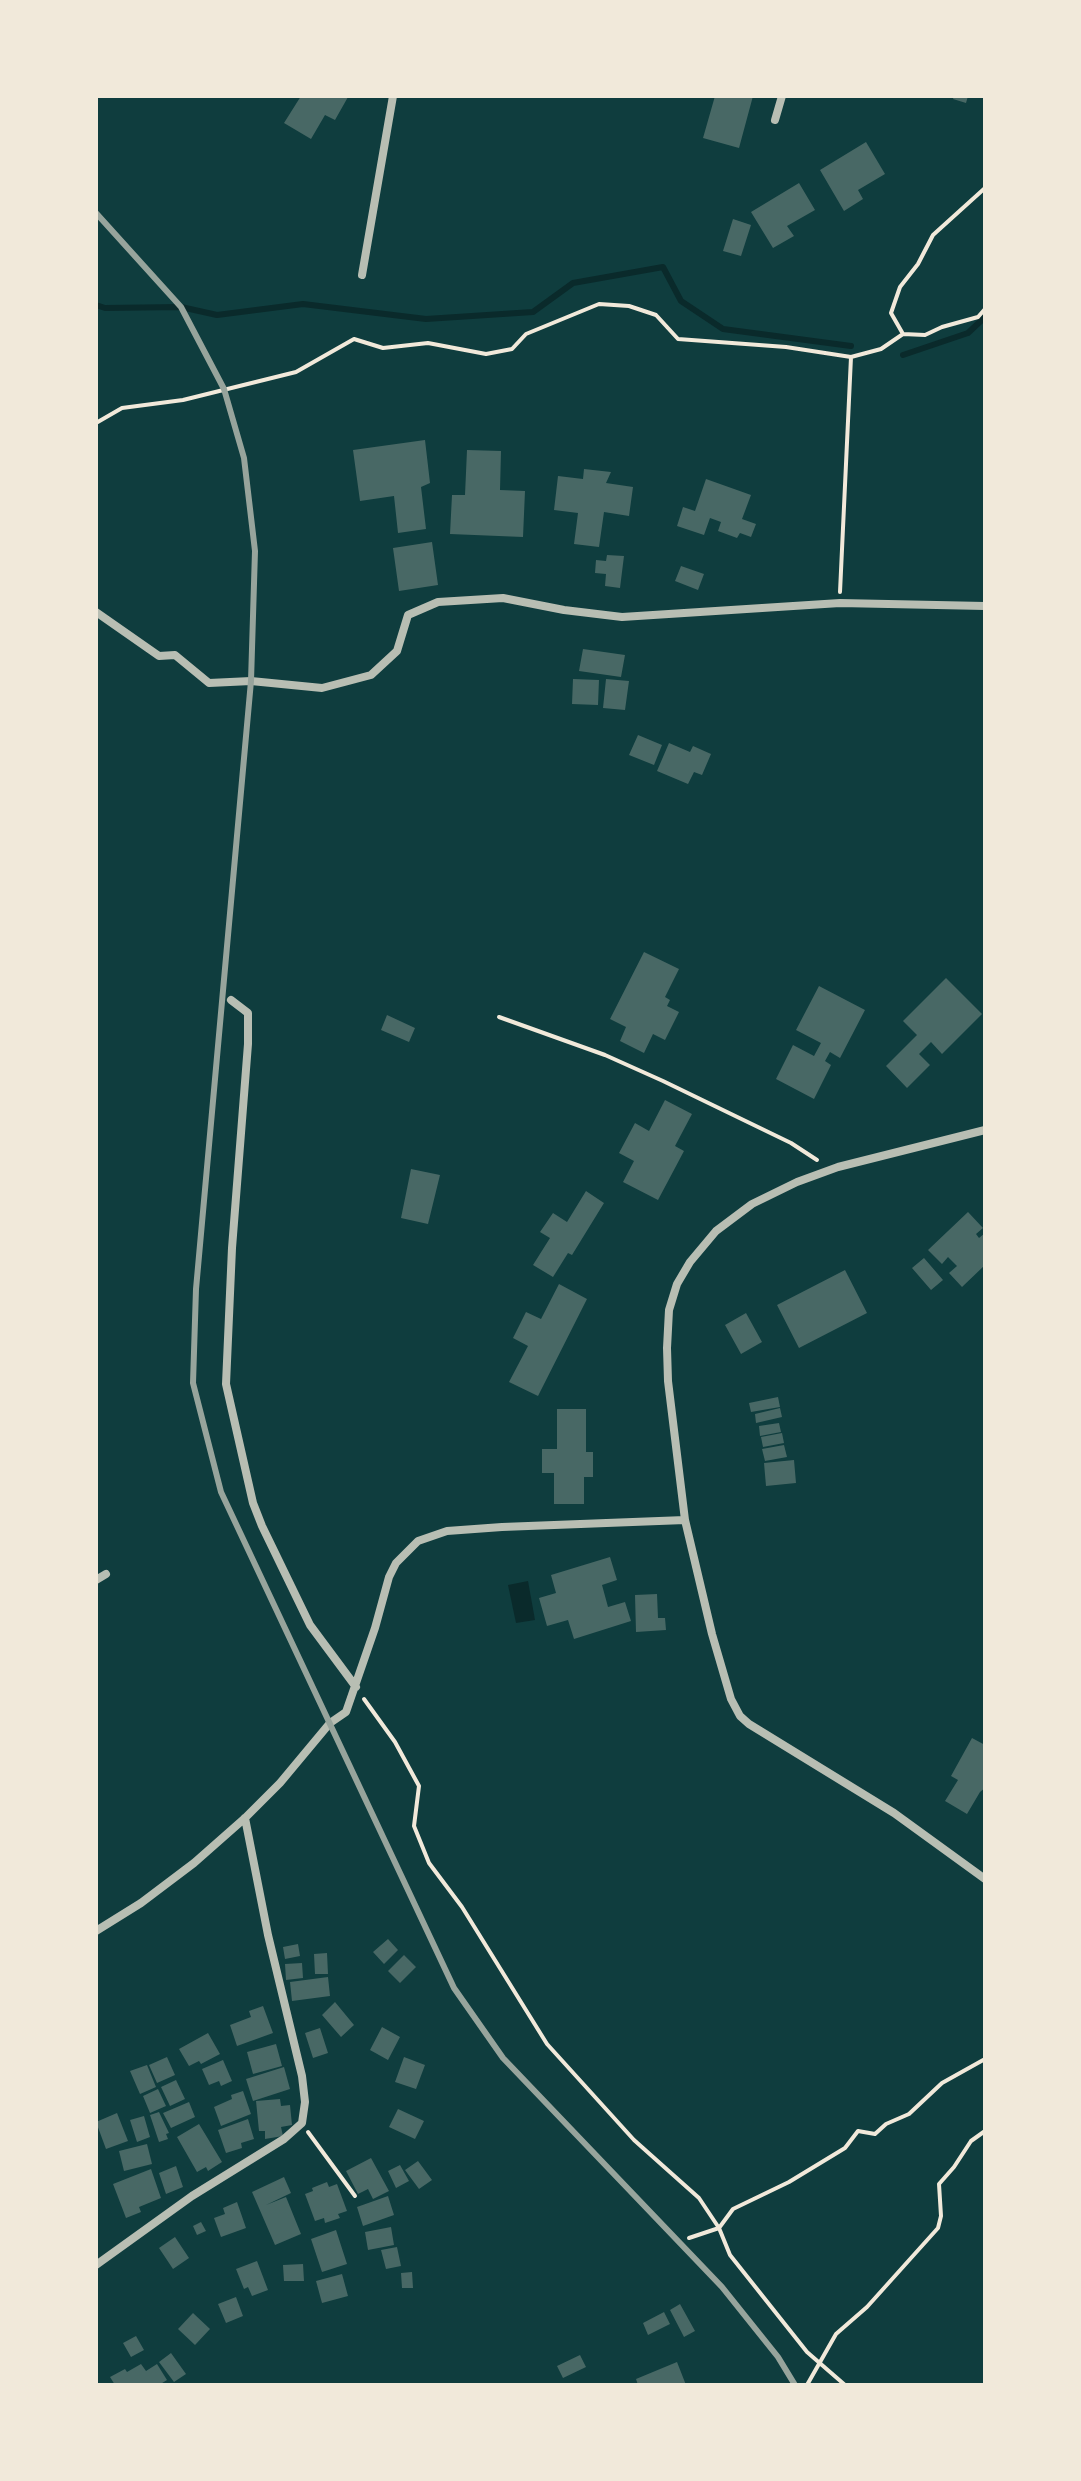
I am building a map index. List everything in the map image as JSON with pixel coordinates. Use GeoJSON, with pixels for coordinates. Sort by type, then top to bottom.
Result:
{"type":"FeatureCollection","features":[{"type":"Feature","properties":{"kind":"street"},"geometry":{"type":"LineString","coordinates":[[362,275],[393,96]]}},
{"type":"Feature","properties":{"kind":"street"},"geometry":{"type":"LineString","coordinates":[[775,120],[782,96]]}},
{"type":"Feature","properties":{"kind":"street"},"geometry":{"type":"LineString","coordinates":[[96,612],[159,656],[175,655],[209,683],[251,681],[322,688],[371,675],[397,651],[408,615],[438,602],[503,598],[622,617],[840,603],[985,606]]}},
{"type":"Feature","properties":{"kind":"street"},"geometry":{"type":"LineString","coordinates":[[231,1000],[248,1013],[248,1044],[232,1248],[226,1384],[253,1503],[262,1526],[310,1625],[356,1687]]}},
{"type":"Feature","properties":{"kind":"street"},"geometry":{"type":"LineString","coordinates":[[985,1130],[832,1169],[774,1193],[716,1231],[690,1262],[677,1284],[669,1310],[668,1381],[685,1520],[712,1634],[731,1699],[740,1716],[894,1813],[985,1879]]}},
{"type":"Feature","properties":{"kind":"street"},"geometry":{"type":"LineString","coordinates":[[96,1931],[141,1903],[194,1863],[245,1818],[280,1783],[330,1723],[346,1712],[389,1577],[396,1563],[418,1541],[447,1531],[685,1520]]}},
{"type":"Feature","properties":{"kind":"street"},"geometry":{"type":"LineString","coordinates":[[96,1580],[106,1574]]}},
{"type":"Feature","properties":{"kind":"street"},"geometry":{"type":"LineString","coordinates":[[96,2265],[192,2196],[284,2139],[302,2123],[305,2102],[302,2076],[268,1935],[245,1818]]}},
{"type":"Feature","properties":{"kind":"path"},"geometry":{"type":"LineString","coordinates":[[903,334],[891,313],[900,287],[918,264],[933,235],[985,188]]}},
{"type":"Feature","properties":{"kind":"path"},"geometry":{"type":"LineString","coordinates":[[96,423],[122,408],[183,400],[296,372],[354,339],[383,348],[428,343],[486,354],[512,349],[526,334],[599,304],[629,306],[656,315],[678,339],[786,347],[851,357],[881,349],[903,334],[925,335],[978,317],[985,309]]}},
{"type":"Feature","properties":{"kind":"path"},"geometry":{"type":"LineString","coordinates":[[840,603],[851,357]]}},
{"type":"Feature","properties":{"kind":"path"},"geometry":{"type":"LineString","coordinates":[[499,1017],[605,1055],[663,1081],[791,1143],[832,1169]]}},
{"type":"Feature","properties":{"kind":"path"},"geometry":{"type":"LineString","coordinates":[[356,1687],[395,1742],[419,1786],[414,1826],[429,1863],[462,1907],[547,2044],[634,2140],[699,2198],[719,2228],[730,2255],[807,2352],[845,2385]]}},
{"type":"Feature","properties":{"kind":"path"},"geometry":{"type":"LineString","coordinates":[[689,2238],[719,2228],[733,2209],[789,2182],[845,2148],[858,2131],[875,2134],[886,2124],[909,2114],[942,2083],[985,2059]]}},
{"type":"Feature","properties":{"kind":"path"},"geometry":{"type":"LineString","coordinates":[[302,2123],[355,2196]]}},
{"type":"Feature","properties":{"kind":"path"},"geometry":{"type":"LineString","coordinates":[[807,2385],[836,2334],[867,2307],[938,2228],[941,2216],[939,2184],[971,2141],[985,2131]]}},
{"type":"Feature","properties":{"kind":"water"},"geometry":{"type":"Polygon","coordinates":[[[528,1581],[535,1620],[516,1623],[508,1585],[528,1581]]]}},
{"type":"Feature","properties":{"kind":"building"},"geometry":{"type":"Polygon","coordinates":[[[301,96],[348,97],[335,120],[325,115],[311,139],[284,123],[301,96]]]}},
{"type":"Feature","properties":{"kind":"building"},"geometry":{"type":"Polygon","coordinates":[[[715,96],[753,96],[739,148],[703,138],[715,96]]]}},
{"type":"Feature","properties":{"kind":"building"},"geometry":{"type":"Polygon","coordinates":[[[954,96],[968,96],[966,103],[953,99],[954,96]]]}},
{"type":"Feature","properties":{"kind":"building"},"geometry":{"type":"Polygon","coordinates":[[[866,142],[885,174],[858,190],[863,199],[844,211],[820,170],[866,142]]]}},
{"type":"Feature","properties":{"kind":"building"},"geometry":{"type":"Polygon","coordinates":[[[799,183],[815,210],[787,226],[794,236],[773,248],[751,212],[799,183]]]}},
{"type":"Feature","properties":{"kind":"building"},"geometry":{"type":"Polygon","coordinates":[[[733,219],[751,225],[741,256],[723,251],[733,219]]]}},
{"type":"Feature","properties":{"kind":"building"},"geometry":{"type":"Polygon","coordinates":[[[425,440],[430,483],[421,487],[426,529],[398,533],[394,496],[360,501],[353,450],[425,440]]]}},
{"type":"Feature","properties":{"kind":"building"},"geometry":{"type":"Polygon","coordinates":[[[467,450],[501,451],[500,490],[525,491],[523,537],[450,534],[452,495],[465,495],[467,450]]]}},
{"type":"Feature","properties":{"kind":"building"},"geometry":{"type":"Polygon","coordinates":[[[584,469],[611,472],[606,483],[633,487],[629,516],[604,512],[599,547],[574,544],[578,513],[554,510],[558,476],[583,479],[584,469]]]}},
{"type":"Feature","properties":{"kind":"building"},"geometry":{"type":"Polygon","coordinates":[[[706,479],[751,495],[742,519],[756,524],[751,537],[740,533],[737,538],[718,531],[721,522],[710,518],[704,535],[677,526],[683,507],[695,511],[706,479]]]}},
{"type":"Feature","properties":{"kind":"building"},"geometry":{"type":"Polygon","coordinates":[[[432,542],[438,585],[399,591],[393,548],[432,542]]]}},
{"type":"Feature","properties":{"kind":"building"},"geometry":{"type":"Polygon","coordinates":[[[607,555],[624,556],[620,588],[605,586],[606,574],[595,573],[596,560],[606,561],[607,555]]]}},
{"type":"Feature","properties":{"kind":"building"},"geometry":{"type":"Polygon","coordinates":[[[681,566],[704,574],[698,590],[675,581],[681,566]]]}},
{"type":"Feature","properties":{"kind":"building"},"geometry":{"type":"Polygon","coordinates":[[[583,649],[625,655],[621,677],[579,671],[583,649]]]}},
{"type":"Feature","properties":{"kind":"building"},"geometry":{"type":"Polygon","coordinates":[[[573,679],[599,680],[598,705],[572,704],[573,679]]]}},
{"type":"Feature","properties":{"kind":"building"},"geometry":{"type":"Polygon","coordinates":[[[606,679],[629,681],[625,710],[603,708],[606,679]]]}},
{"type":"Feature","properties":{"kind":"building"},"geometry":{"type":"Polygon","coordinates":[[[638,735],[662,745],[654,765],[629,755],[638,735]]]}},
{"type":"Feature","properties":{"kind":"building"},"geometry":{"type":"Polygon","coordinates":[[[669,743],[690,752],[693,746],[711,754],[702,775],[694,772],[688,784],[657,771],[669,743]]]}},
{"type":"Feature","properties":{"kind":"building"},"geometry":{"type":"Polygon","coordinates":[[[644,952],[679,969],[665,997],[670,1000],[667,1006],[679,1012],[665,1040],[653,1034],[644,1053],[620,1041],[626,1027],[610,1019],[644,952]]]}},
{"type":"Feature","properties":{"kind":"building"},"geometry":{"type":"Polygon","coordinates":[[[946,978],[982,1014],[942,1054],[931,1042],[919,1054],[930,1065],[907,1088],[886,1066],[917,1035],[903,1021],[946,978]]]}},
{"type":"Feature","properties":{"kind":"building"},"geometry":{"type":"Polygon","coordinates":[[[819,986],[865,1010],[840,1058],[830,1052],[825,1061],[831,1065],[814,1099],[776,1079],[793,1045],[814,1056],[821,1043],[796,1030],[819,986]]]}},
{"type":"Feature","properties":{"kind":"building"},"geometry":{"type":"Polygon","coordinates":[[[387,1015],[415,1028],[409,1042],[381,1030],[387,1015]]]}},
{"type":"Feature","properties":{"kind":"building"},"geometry":{"type":"Polygon","coordinates":[[[665,1100],[692,1114],[675,1146],[684,1151],[658,1200],[623,1182],[634,1161],[619,1153],[635,1123],[649,1131],[665,1100]]]}},
{"type":"Feature","properties":{"kind":"building"},"geometry":{"type":"Polygon","coordinates":[[[411,1169],[440,1175],[428,1224],[401,1218],[411,1169]]]}},
{"type":"Feature","properties":{"kind":"building"},"geometry":{"type":"Polygon","coordinates":[[[586,1191],[604,1203],[572,1255],[568,1253],[553,1277],[533,1265],[550,1238],[540,1232],[553,1213],[567,1222],[586,1191]]]}},
{"type":"Feature","properties":{"kind":"building"},"geometry":{"type":"Polygon","coordinates":[[[968,1212],[983,1228],[976,1234],[979,1238],[985,1233],[985,1265],[962,1287],[949,1273],[957,1266],[948,1257],[942,1264],[928,1250],[968,1212]]]}},
{"type":"Feature","properties":{"kind":"building"},"geometry":{"type":"Polygon","coordinates":[[[924,1258],[943,1280],[931,1290],[912,1268],[924,1258]]]}},
{"type":"Feature","properties":{"kind":"building"},"geometry":{"type":"Polygon","coordinates":[[[845,1270],[867,1313],[799,1348],[777,1305],[845,1270]]]}},
{"type":"Feature","properties":{"kind":"building"},"geometry":{"type":"Polygon","coordinates":[[[559,1284],[587,1299],[538,1396],[509,1382],[528,1346],[513,1338],[526,1312],[541,1319],[559,1284]]]}},
{"type":"Feature","properties":{"kind":"building"},"geometry":{"type":"Polygon","coordinates":[[[746,1313],[762,1342],[741,1354],[725,1325],[746,1313]]]}},
{"type":"Feature","properties":{"kind":"building"},"geometry":{"type":"Polygon","coordinates":[[[778,1397],[780,1407],[751,1412],[749,1403],[778,1397]]]}},
{"type":"Feature","properties":{"kind":"building"},"geometry":{"type":"Polygon","coordinates":[[[780,1408],[782,1417],[756,1423],[755,1414],[780,1408]]]}},
{"type":"Feature","properties":{"kind":"building"},"geometry":{"type":"Polygon","coordinates":[[[557,1409],[586,1409],[586,1452],[593,1452],[593,1477],[584,1477],[584,1504],[554,1504],[554,1473],[542,1473],[542,1449],[557,1449],[557,1409]]]}},
{"type":"Feature","properties":{"kind":"building"},"geometry":{"type":"Polygon","coordinates":[[[779,1423],[781,1432],[760,1436],[759,1426],[779,1423]]]}},
{"type":"Feature","properties":{"kind":"building"},"geometry":{"type":"Polygon","coordinates":[[[782,1433],[784,1443],[763,1447],[761,1437],[782,1433]]]}},
{"type":"Feature","properties":{"kind":"building"},"geometry":{"type":"Polygon","coordinates":[[[784,1445],[787,1457],[765,1461],[762,1449],[784,1445]]]}},
{"type":"Feature","properties":{"kind":"building"},"geometry":{"type":"Polygon","coordinates":[[[794,1460],[796,1483],[766,1486],[764,1463],[794,1460]]]}},
{"type":"Feature","properties":{"kind":"building"},"geometry":{"type":"Polygon","coordinates":[[[610,1557],[617,1580],[602,1585],[608,1607],[625,1602],[631,1621],[574,1639],[568,1620],[547,1626],[539,1598],[556,1593],[551,1575],[610,1557]]]}},
{"type":"Feature","properties":{"kind":"building"},"geometry":{"type":"Polygon","coordinates":[[[657,1594],[658,1618],[665,1618],[666,1630],[636,1632],[635,1595],[657,1594]]]}},
{"type":"Feature","properties":{"kind":"building"},"geometry":{"type":"Polygon","coordinates":[[[972,1738],[985,1745],[985,1788],[967,1814],[945,1801],[958,1780],[951,1776],[972,1738]]]}},
{"type":"Feature","properties":{"kind":"building"},"geometry":{"type":"Polygon","coordinates":[[[388,1939],[398,1950],[384,1964],[373,1952],[388,1939]]]}},
{"type":"Feature","properties":{"kind":"building"},"geometry":{"type":"Polygon","coordinates":[[[298,1944],[300,1956],[285,1959],[283,1947],[298,1944]]]}},
{"type":"Feature","properties":{"kind":"building"},"geometry":{"type":"Polygon","coordinates":[[[327,1953],[328,1974],[315,1974],[314,1954],[327,1953]]]}},
{"type":"Feature","properties":{"kind":"building"},"geometry":{"type":"Polygon","coordinates":[[[404,1955],[416,1967],[400,1983],[388,1971],[404,1955]]]}},
{"type":"Feature","properties":{"kind":"building"},"geometry":{"type":"Polygon","coordinates":[[[302,1963],[303,1978],[286,1980],[285,1964],[302,1963]]]}},
{"type":"Feature","properties":{"kind":"building"},"geometry":{"type":"Polygon","coordinates":[[[328,1977],[330,1996],[292,2001],[290,1982],[328,1977]]]}},
{"type":"Feature","properties":{"kind":"building"},"geometry":{"type":"Polygon","coordinates":[[[335,2002],[354,2025],[341,2037],[322,2015],[335,2002]]]}},
{"type":"Feature","properties":{"kind":"building"},"geometry":{"type":"Polygon","coordinates":[[[263,2006],[273,2033],[237,2046],[230,2025],[251,2017],[249,2011],[263,2006]]]}},
{"type":"Feature","properties":{"kind":"building"},"geometry":{"type":"Polygon","coordinates":[[[382,2027],[400,2037],[388,2060],[370,2050],[382,2027]]]}},
{"type":"Feature","properties":{"kind":"building"},"geometry":{"type":"Polygon","coordinates":[[[320,2028],[328,2053],[313,2058],[305,2033],[320,2028]]]}},
{"type":"Feature","properties":{"kind":"building"},"geometry":{"type":"Polygon","coordinates":[[[208,2033],[220,2054],[201,2064],[199,2061],[189,2066],[179,2049],[208,2033]]]}},
{"type":"Feature","properties":{"kind":"building"},"geometry":{"type":"Polygon","coordinates":[[[276,2044],[282,2066],[253,2074],[247,2052],[276,2044]]]}},
{"type":"Feature","properties":{"kind":"building"},"geometry":{"type":"Polygon","coordinates":[[[167,2057],[175,2075],[157,2083],[149,2065],[167,2057]]]}},
{"type":"Feature","properties":{"kind":"building"},"geometry":{"type":"Polygon","coordinates":[[[404,2057],[425,2065],[416,2089],[395,2082],[404,2057]]]}},
{"type":"Feature","properties":{"kind":"building"},"geometry":{"type":"Polygon","coordinates":[[[223,2060],[232,2081],[221,2086],[219,2081],[209,2085],[202,2069],[223,2060]]]}},
{"type":"Feature","properties":{"kind":"building"},"geometry":{"type":"Polygon","coordinates":[[[147,2065],[156,2087],[140,2094],[130,2071],[147,2065]]]}},
{"type":"Feature","properties":{"kind":"building"},"geometry":{"type":"Polygon","coordinates":[[[284,2067],[290,2089],[253,2101],[246,2079],[284,2067]]]}},
{"type":"Feature","properties":{"kind":"building"},"geometry":{"type":"Polygon","coordinates":[[[176,2080],[185,2099],[170,2106],[161,2087],[176,2080]]]}},
{"type":"Feature","properties":{"kind":"building"},"geometry":{"type":"Polygon","coordinates":[[[158,2089],[166,2106],[150,2113],[143,2096],[158,2089]]]}},
{"type":"Feature","properties":{"kind":"building"},"geometry":{"type":"Polygon","coordinates":[[[243,2091],[251,2114],[221,2126],[214,2107],[243,2091]]]}},
{"type":"Feature","properties":{"kind":"building"},"geometry":{"type":"Polygon","coordinates":[[[280,2099],[281,2106],[290,2105],[292,2125],[281,2127],[283,2136],[265,2139],[265,2131],[259,2131],[256,2101],[280,2099]]]}},
{"type":"Feature","properties":{"kind":"building"},"geometry":{"type":"Polygon","coordinates":[[[189,2102],[195,2117],[171,2128],[163,2113],[189,2102]]]}},
{"type":"Feature","properties":{"kind":"building"},"geometry":{"type":"Polygon","coordinates":[[[398,2109],[424,2121],[415,2139],[389,2127],[398,2109]]]}},
{"type":"Feature","properties":{"kind":"building"},"geometry":{"type":"Polygon","coordinates":[[[159,2112],[169,2133],[166,2134],[168,2139],[159,2142],[150,2115],[159,2112]]]}},
{"type":"Feature","properties":{"kind":"building"},"geometry":{"type":"Polygon","coordinates":[[[117,2113],[128,2141],[106,2149],[96,2122],[117,2113]]]}},
{"type":"Feature","properties":{"kind":"building"},"geometry":{"type":"Polygon","coordinates":[[[144,2116],[150,2137],[137,2142],[130,2120],[144,2116]]]}},
{"type":"Feature","properties":{"kind":"building"},"geometry":{"type":"Polygon","coordinates":[[[248,2119],[254,2139],[241,2143],[242,2148],[226,2153],[218,2130],[248,2119]]]}},
{"type":"Feature","properties":{"kind":"building"},"geometry":{"type":"Polygon","coordinates":[[[199,2124],[222,2162],[208,2171],[206,2167],[197,2172],[177,2137],[199,2124]]]}},
{"type":"Feature","properties":{"kind":"building"},"geometry":{"type":"Polygon","coordinates":[[[147,2144],[152,2164],[124,2171],[119,2151],[147,2144]]]}},
{"type":"Feature","properties":{"kind":"building"},"geometry":{"type":"Polygon","coordinates":[[[371,2158],[389,2191],[373,2199],[368,2189],[358,2194],[346,2171],[371,2158]]]}},
{"type":"Feature","properties":{"kind":"building"},"geometry":{"type":"Polygon","coordinates":[[[418,2161],[432,2180],[419,2189],[405,2170],[418,2161]]]}},
{"type":"Feature","properties":{"kind":"building"},"geometry":{"type":"Polygon","coordinates":[[[400,2165],[409,2181],[396,2188],[388,2171],[400,2165]]]}},
{"type":"Feature","properties":{"kind":"building"},"geometry":{"type":"Polygon","coordinates":[[[176,2166],[183,2187],[166,2194],[159,2173],[176,2166]]]}},
{"type":"Feature","properties":{"kind":"building"},"geometry":{"type":"Polygon","coordinates":[[[151,2169],[161,2198],[139,2207],[141,2212],[126,2218],[113,2184],[151,2169]]]}},
{"type":"Feature","properties":{"kind":"building"},"geometry":{"type":"Polygon","coordinates":[[[284,2177],[291,2193],[266,2205],[286,2197],[301,2234],[275,2245],[252,2192],[284,2177]]]}},
{"type":"Feature","properties":{"kind":"building"},"geometry":{"type":"Polygon","coordinates":[[[327,2182],[329,2187],[337,2184],[347,2211],[338,2214],[340,2218],[325,2223],[324,2218],[315,2221],[305,2194],[327,2182]]]}},
{"type":"Feature","properties":{"kind":"building"},"geometry":{"type":"Polygon","coordinates":[[[388,2196],[394,2215],[363,2226],[357,2207],[388,2196]]]}},
{"type":"Feature","properties":{"kind":"building"},"geometry":{"type":"Polygon","coordinates":[[[237,2202],[246,2228],[221,2237],[214,2218],[225,2214],[223,2208],[237,2202]]]}},
{"type":"Feature","properties":{"kind":"building"},"geometry":{"type":"Polygon","coordinates":[[[201,2222],[206,2231],[197,2235],[193,2226],[201,2222]]]}},
{"type":"Feature","properties":{"kind":"building"},"geometry":{"type":"Polygon","coordinates":[[[391,2227],[394,2245],[368,2250],[365,2232],[391,2227]]]}},
{"type":"Feature","properties":{"kind":"building"},"geometry":{"type":"Polygon","coordinates":[[[336,2230],[347,2264],[322,2272],[311,2239],[336,2230]]]}},
{"type":"Feature","properties":{"kind":"building"},"geometry":{"type":"Polygon","coordinates":[[[175,2237],[189,2258],[173,2269],[159,2248],[175,2237]]]}},
{"type":"Feature","properties":{"kind":"building"},"geometry":{"type":"Polygon","coordinates":[[[397,2247],[401,2266],[386,2269],[381,2250],[397,2247]]]}},
{"type":"Feature","properties":{"kind":"building"},"geometry":{"type":"Polygon","coordinates":[[[257,2261],[268,2290],[252,2296],[248,2287],[244,2289],[236,2269],[257,2261]]]}},
{"type":"Feature","properties":{"kind":"building"},"geometry":{"type":"Polygon","coordinates":[[[303,2264],[304,2281],[284,2281],[283,2265],[303,2264]]]}},
{"type":"Feature","properties":{"kind":"building"},"geometry":{"type":"Polygon","coordinates":[[[412,2272],[413,2288],[402,2288],[401,2273],[412,2272]]]}},
{"type":"Feature","properties":{"kind":"building"},"geometry":{"type":"Polygon","coordinates":[[[342,2274],[348,2296],[322,2303],[316,2281],[342,2274]]]}},
{"type":"Feature","properties":{"kind":"building"},"geometry":{"type":"Polygon","coordinates":[[[236,2297],[243,2316],[226,2323],[218,2304],[236,2297]]]}},
{"type":"Feature","properties":{"kind":"building"},"geometry":{"type":"Polygon","coordinates":[[[680,2304],[695,2331],[684,2337],[670,2310],[680,2304]]]}},
{"type":"Feature","properties":{"kind":"building"},"geometry":{"type":"Polygon","coordinates":[[[664,2312],[670,2324],[648,2335],[643,2323],[664,2312]]]}},
{"type":"Feature","properties":{"kind":"building"},"geometry":{"type":"Polygon","coordinates":[[[193,2313],[210,2329],[195,2345],[178,2329],[193,2313]]]}},
{"type":"Feature","properties":{"kind":"building"},"geometry":{"type":"Polygon","coordinates":[[[136,2336],[144,2350],[131,2357],[123,2343],[136,2336]]]}},
{"type":"Feature","properties":{"kind":"building"},"geometry":{"type":"Polygon","coordinates":[[[171,2353],[186,2374],[174,2382],[159,2362],[171,2353]]]}},
{"type":"Feature","properties":{"kind":"building"},"geometry":{"type":"Polygon","coordinates":[[[580,2355],[586,2367],[563,2378],[557,2366],[580,2355]]]}},
{"type":"Feature","properties":{"kind":"building"},"geometry":{"type":"Polygon","coordinates":[[[677,2362],[686,2385],[638,2385],[636,2379],[677,2362]]]}},
{"type":"Feature","properties":{"kind":"building"},"geometry":{"type":"Polygon","coordinates":[[[141,2364],[146,2371],[157,2364],[167,2380],[159,2385],[115,2385],[110,2377],[125,2369],[127,2372],[141,2364]]]}},
{"type":"Feature","properties":{"kind":"waterway"},"geometry":{"type":"LineString","coordinates":[[96,305],[105,308],[181,307],[217,315],[303,304],[426,319],[533,312],[573,283],[663,267],[681,301],[723,329],[851,346]]}},
{"type":"Feature","properties":{"kind":"waterway"},"geometry":{"type":"LineString","coordinates":[[903,355],[968,333],[985,317]]}},
{"type":"Feature","properties":{"kind":"railway"},"geometry":{"type":"LineString","coordinates":[[96,213],[181,307],[224,389],[244,458],[255,551],[251,681],[196,1289],[193,1383],[221,1492],[454,1988],[503,2058],[722,2287],[778,2357],[795,2385]]}}]}
